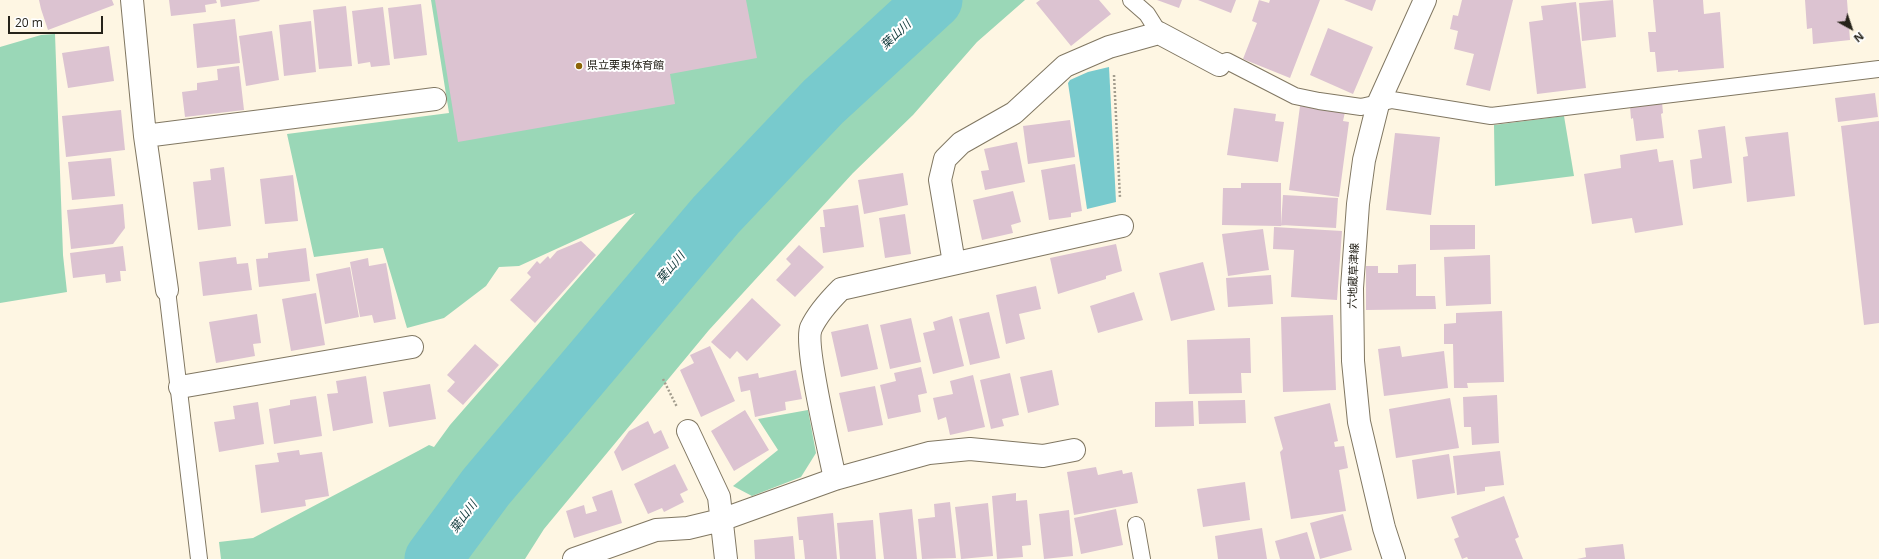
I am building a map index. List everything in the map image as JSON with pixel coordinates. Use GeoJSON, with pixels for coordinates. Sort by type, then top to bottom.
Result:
{"type":"FeatureCollection","features":[{"type":"Feature","properties":{"kind":"street"},"geometry":{"type":"LineString","coordinates":[[132,0],[145,136],[167,290]]}},
{"type":"Feature","properties":{"kind":"street","name":"六地蔵草津線"},"geometry":{"type":"LineString","coordinates":[[1394,559],[1384,528],[1359,422],[1353,361],[1352,288],[1358,204],[1364,160],[1378,104],[1425,0]]}},
{"type":"Feature","properties":{"kind":"street"},"geometry":{"type":"LineString","coordinates":[[954,263],[940,180],[945,159],[961,142],[1014,113],[1065,66],[1112,47],[1158,33],[1219,65]]}},
{"type":"Feature","properties":{"kind":"street"},"geometry":{"type":"LineString","coordinates":[[145,136],[435,99]]}},
{"type":"Feature","properties":{"kind":"street"},"geometry":{"type":"LineString","coordinates":[[835,479],[811,355],[810,330],[825,305],[841,290],[954,263],[1122,226]]}},
{"type":"Feature","properties":{"kind":"street"},"geometry":{"type":"LineString","coordinates":[[180,387],[412,347]]}},
{"type":"Feature","properties":{"kind":"street"},"geometry":{"type":"LineString","coordinates":[[688,431],[718,497],[726,559]]}},
{"type":"Feature","properties":{"kind":"street"},"geometry":{"type":"LineString","coordinates":[[574,559],[656,530],[688,528],[722,520],[835,479],[930,452],[970,449],[1043,456],[1074,450]]}},
{"type":"Feature","properties":{"kind":"lane"},"geometry":{"type":"LineString","coordinates":[[1131,0],[1147,14],[1158,33]]}},
{"type":"Feature","properties":{"kind":"lane"},"geometry":{"type":"LineString","coordinates":[[1219,65],[1227,61],[1295,96],[1361,107],[1392,100],[1491,116],[1879,69]]}},
{"type":"Feature","properties":{"kind":"lane"},"geometry":{"type":"LineString","coordinates":[[167,290],[180,387],[199,559]]}},
{"type":"Feature","properties":{"kind":"lane"},"geometry":{"type":"LineString","coordinates":[[1136,525],[1142,559]]}},
{"type":"Feature","properties":{"kind":"path"},"geometry":{"type":"LineString","coordinates":[[1112,47],[1122,226]]}},
{"type":"Feature","properties":{"kind":"green space"},"geometry":{"type":"Polygon","coordinates":[[[431,0],[911,0],[866,35],[716,189],[467,484],[413,559],[221,559],[219,542],[253,538],[429,445],[434,447],[450,425],[635,213],[519,266],[499,267],[486,286],[444,318],[407,328],[383,248],[314,257],[287,134],[449,113],[431,0]]]}},
{"type":"Feature","properties":{"kind":"green space"},"geometry":{"type":"Polygon","coordinates":[[[956,0],[1025,0],[977,42],[913,115],[853,173],[709,330],[544,529],[525,559],[463,559],[517,488],[736,228],[896,66],[929,26],[956,0]]]}},
{"type":"Feature","properties":{"kind":"green space"},"geometry":{"type":"Polygon","coordinates":[[[55,34],[63,255],[67,292],[0,303],[0,47],[41,35],[55,34]]]}},
{"type":"Feature","properties":{"kind":"green space"},"geometry":{"type":"Polygon","coordinates":[[[1564,116],[1574,176],[1495,186],[1494,125],[1564,116]]]}},
{"type":"Feature","properties":{"kind":"green space"},"geometry":{"type":"Polygon","coordinates":[[[808,410],[816,453],[801,477],[752,496],[733,486],[778,450],[758,419],[808,410]]]}},
{"type":"Feature","properties":{"kind":"water"},"geometry":{"type":"Polygon","coordinates":[[[1109,67],[1116,202],[1087,209],[1068,83],[1070,80],[1088,72],[1109,67]]]}},
{"type":"Feature","properties":{"kind":"building"},"geometry":{"type":"Polygon","coordinates":[[[39,0],[112,0],[114,5],[48,30],[39,0]]]}},
{"type":"Feature","properties":{"kind":"building"},"geometry":{"type":"Polygon","coordinates":[[[169,0],[216,0],[217,3],[205,5],[206,12],[171,16],[169,0]]]}},
{"type":"Feature","properties":{"kind":"building"},"geometry":{"type":"Polygon","coordinates":[[[220,0],[259,0],[260,1],[221,7],[220,0]]]}},
{"type":"Feature","properties":{"kind":"building","name":"県立栗東体育館"},"geometry":{"type":"Polygon","coordinates":[[[435,0],[746,0],[757,58],[670,74],[675,104],[458,142],[435,0]]]}},
{"type":"Feature","properties":{"kind":"building"},"geometry":{"type":"Polygon","coordinates":[[[1040,0],[1099,0],[1111,14],[1071,46],[1036,3],[1040,0]]]}},
{"type":"Feature","properties":{"kind":"building"},"geometry":{"type":"Polygon","coordinates":[[[1157,0],[1182,0],[1179,8],[1157,0]]]}},
{"type":"Feature","properties":{"kind":"building"},"geometry":{"type":"Polygon","coordinates":[[[1198,0],[1236,0],[1231,13],[1198,0]]]}},
{"type":"Feature","properties":{"kind":"building"},"geometry":{"type":"Polygon","coordinates":[[[1259,0],[1269,3],[1270,0],[1320,0],[1290,78],[1243,59],[1257,23],[1252,21],[1259,0]]]}},
{"type":"Feature","properties":{"kind":"building"},"geometry":{"type":"Polygon","coordinates":[[[1344,0],[1376,0],[1372,11],[1344,0]]]}},
{"type":"Feature","properties":{"kind":"building"},"geometry":{"type":"Polygon","coordinates":[[[1462,0],[1513,0],[1490,91],[1466,85],[1474,54],[1454,49],[1458,31],[1450,29],[1453,15],[1458,16],[1462,0]]]}},
{"type":"Feature","properties":{"kind":"building"},"geometry":{"type":"Polygon","coordinates":[[[1613,0],[1616,37],[1582,41],[1579,3],[1613,0]]]}},
{"type":"Feature","properties":{"kind":"building"},"geometry":{"type":"Polygon","coordinates":[[[1653,0],[1703,0],[1704,14],[1720,12],[1724,68],[1678,72],[1678,70],[1657,72],[1655,52],[1650,52],[1648,32],[1656,32],[1653,0]]]}},
{"type":"Feature","properties":{"kind":"building"},"geometry":{"type":"Polygon","coordinates":[[[1805,0],[1847,0],[1850,40],[1813,44],[1812,28],[1807,29],[1805,0]]]}},
{"type":"Feature","properties":{"kind":"building"},"geometry":{"type":"Polygon","coordinates":[[[1576,2],[1586,88],[1537,94],[1529,22],[1543,20],[1541,6],[1576,2]]]}},
{"type":"Feature","properties":{"kind":"building"},"geometry":{"type":"Polygon","coordinates":[[[421,4],[427,55],[394,59],[388,8],[421,4]]]}},
{"type":"Feature","properties":{"kind":"building"},"geometry":{"type":"Polygon","coordinates":[[[346,6],[352,66],[319,69],[313,10],[346,6]]]}},
{"type":"Feature","properties":{"kind":"building"},"geometry":{"type":"Polygon","coordinates":[[[383,7],[390,65],[371,67],[370,62],[358,64],[352,11],[383,7]]]}},
{"type":"Feature","properties":{"kind":"building"},"geometry":{"type":"Polygon","coordinates":[[[235,19],[240,63],[197,68],[193,24],[235,19]]]}},
{"type":"Feature","properties":{"kind":"building"},"geometry":{"type":"Polygon","coordinates":[[[311,21],[316,72],[284,76],[279,25],[311,21]]]}},
{"type":"Feature","properties":{"kind":"building"},"geometry":{"type":"Polygon","coordinates":[[[1328,28],[1373,47],[1353,94],[1310,75],[1328,28]]]}},
{"type":"Feature","properties":{"kind":"building"},"geometry":{"type":"Polygon","coordinates":[[[272,31],[279,80],[246,86],[239,36],[272,31]]]}},
{"type":"Feature","properties":{"kind":"building"},"geometry":{"type":"Polygon","coordinates":[[[109,46],[114,81],[68,88],[62,53],[109,46]]]}},
{"type":"Feature","properties":{"kind":"building"},"geometry":{"type":"Polygon","coordinates":[[[239,66],[244,110],[185,117],[182,92],[197,90],[197,83],[218,80],[217,69],[239,66]]]}},
{"type":"Feature","properties":{"kind":"building"},"geometry":{"type":"Polygon","coordinates":[[[1875,93],[1878,117],[1838,122],[1835,98],[1875,93]]]}},
{"type":"Feature","properties":{"kind":"building"},"geometry":{"type":"Polygon","coordinates":[[[1662,102],[1663,113],[1661,114],[1664,138],[1636,141],[1633,118],[1631,119],[1630,106],[1662,102]]]}},
{"type":"Feature","properties":{"kind":"building"},"geometry":{"type":"Polygon","coordinates":[[[1300,106],[1345,112],[1343,121],[1349,122],[1339,197],[1289,190],[1300,106]]]}},
{"type":"Feature","properties":{"kind":"building"},"geometry":{"type":"Polygon","coordinates":[[[1234,108],[1276,114],[1275,121],[1284,122],[1278,162],[1227,155],[1234,108]]]}},
{"type":"Feature","properties":{"kind":"building"},"geometry":{"type":"Polygon","coordinates":[[[121,110],[125,150],[66,157],[62,116],[121,110]]]}},
{"type":"Feature","properties":{"kind":"building"},"geometry":{"type":"Polygon","coordinates":[[[1070,120],[1075,157],[1028,164],[1023,126],[1070,120]]]}},
{"type":"Feature","properties":{"kind":"building"},"geometry":{"type":"Polygon","coordinates":[[[1879,121],[1879,323],[1864,325],[1841,126],[1879,121]]]}},
{"type":"Feature","properties":{"kind":"building"},"geometry":{"type":"Polygon","coordinates":[[[1725,126],[1732,183],[1693,189],[1690,160],[1702,158],[1698,130],[1725,126]]]}},
{"type":"Feature","properties":{"kind":"building"},"geometry":{"type":"Polygon","coordinates":[[[1788,132],[1795,196],[1747,202],[1743,157],[1748,156],[1745,137],[1788,132]]]}},
{"type":"Feature","properties":{"kind":"building"},"geometry":{"type":"Polygon","coordinates":[[[1395,133],[1440,137],[1431,215],[1386,210],[1395,133]]]}},
{"type":"Feature","properties":{"kind":"building"},"geometry":{"type":"Polygon","coordinates":[[[1017,142],[1025,182],[985,190],[981,171],[989,170],[984,149],[1017,142]]]}},
{"type":"Feature","properties":{"kind":"building"},"geometry":{"type":"Polygon","coordinates":[[[1657,149],[1659,162],[1673,160],[1683,225],[1635,233],[1632,218],[1592,224],[1584,174],[1621,168],[1620,155],[1657,149]]]}},
{"type":"Feature","properties":{"kind":"building"},"geometry":{"type":"Polygon","coordinates":[[[111,158],[115,196],[72,200],[68,162],[111,158]]]}},
{"type":"Feature","properties":{"kind":"building"},"geometry":{"type":"Polygon","coordinates":[[[1075,164],[1082,211],[1071,213],[1071,217],[1049,220],[1041,170],[1075,164]]]}},
{"type":"Feature","properties":{"kind":"building"},"geometry":{"type":"Polygon","coordinates":[[[224,167],[231,226],[198,230],[193,182],[211,180],[210,169],[224,167]]]}},
{"type":"Feature","properties":{"kind":"building"},"geometry":{"type":"Polygon","coordinates":[[[903,173],[908,205],[864,214],[858,180],[903,173]]]}},
{"type":"Feature","properties":{"kind":"building"},"geometry":{"type":"Polygon","coordinates":[[[293,175],[298,221],[265,224],[260,179],[293,175]]]}},
{"type":"Feature","properties":{"kind":"building"},"geometry":{"type":"Polygon","coordinates":[[[1241,183],[1281,183],[1281,226],[1222,225],[1223,188],[1241,188],[1241,183]]]}},
{"type":"Feature","properties":{"kind":"building"},"geometry":{"type":"Polygon","coordinates":[[[1013,191],[1021,222],[1011,225],[1013,233],[982,240],[973,200],[1013,191]]]}},
{"type":"Feature","properties":{"kind":"building"},"geometry":{"type":"Polygon","coordinates":[[[1283,195],[1338,198],[1336,228],[1281,225],[1283,195]]]}},
{"type":"Feature","properties":{"kind":"building"},"geometry":{"type":"Polygon","coordinates":[[[123,204],[125,228],[113,244],[71,249],[67,210],[123,204]]]}},
{"type":"Feature","properties":{"kind":"building"},"geometry":{"type":"Polygon","coordinates":[[[858,205],[864,247],[823,253],[820,227],[825,227],[823,210],[858,205]]]}},
{"type":"Feature","properties":{"kind":"building"},"geometry":{"type":"Polygon","coordinates":[[[905,214],[911,254],[885,258],[879,218],[905,214]]]}},
{"type":"Feature","properties":{"kind":"building"},"geometry":{"type":"Polygon","coordinates":[[[1430,225],[1475,225],[1475,249],[1430,250],[1430,225]]]}},
{"type":"Feature","properties":{"kind":"building"},"geometry":{"type":"Polygon","coordinates":[[[1274,227],[1342,231],[1337,300],[1291,297],[1294,250],[1273,249],[1274,227]]]}},
{"type":"Feature","properties":{"kind":"building"},"geometry":{"type":"Polygon","coordinates":[[[1263,229],[1269,270],[1228,276],[1222,234],[1263,229]]]}},
{"type":"Feature","properties":{"kind":"building"},"geometry":{"type":"Polygon","coordinates":[[[581,241],[596,255],[535,323],[510,300],[531,277],[527,273],[537,261],[540,264],[548,256],[550,259],[557,251],[581,241]]]}},
{"type":"Feature","properties":{"kind":"building"},"geometry":{"type":"Polygon","coordinates":[[[1116,244],[1122,271],[1106,276],[1106,279],[1058,294],[1050,258],[1116,244]]]}},
{"type":"Feature","properties":{"kind":"building"},"geometry":{"type":"Polygon","coordinates":[[[799,245],[824,267],[795,297],[776,280],[791,264],[786,259],[799,245]]]}},
{"type":"Feature","properties":{"kind":"building"},"geometry":{"type":"Polygon","coordinates":[[[123,246],[126,271],[120,271],[121,281],[106,283],[105,274],[73,278],[70,253],[123,246]]]}},
{"type":"Feature","properties":{"kind":"building"},"geometry":{"type":"Polygon","coordinates":[[[306,248],[310,281],[259,287],[256,259],[268,258],[268,253],[306,248]]]}},
{"type":"Feature","properties":{"kind":"building"},"geometry":{"type":"Polygon","coordinates":[[[1490,255],[1491,304],[1446,306],[1444,257],[1490,255]]]}},
{"type":"Feature","properties":{"kind":"building"},"geometry":{"type":"Polygon","coordinates":[[[236,257],[237,264],[248,263],[252,290],[203,296],[199,262],[236,257]]]}},
{"type":"Feature","properties":{"kind":"building"},"geometry":{"type":"Polygon","coordinates":[[[368,258],[369,266],[386,263],[396,319],[374,323],[372,315],[360,317],[350,262],[368,258]]]}},
{"type":"Feature","properties":{"kind":"building"},"geometry":{"type":"Polygon","coordinates":[[[1203,262],[1215,310],[1171,321],[1159,273],[1203,262]]]}},
{"type":"Feature","properties":{"kind":"building"},"geometry":{"type":"Polygon","coordinates":[[[1416,264],[1416,296],[1435,296],[1436,309],[1366,310],[1366,266],[1378,266],[1378,273],[1398,273],[1398,265],[1416,264]]]}},
{"type":"Feature","properties":{"kind":"building"},"geometry":{"type":"Polygon","coordinates":[[[350,267],[359,317],[325,324],[316,274],[350,267]]]}},
{"type":"Feature","properties":{"kind":"building"},"geometry":{"type":"Polygon","coordinates":[[[1271,275],[1273,304],[1228,307],[1226,278],[1271,275]]]}},
{"type":"Feature","properties":{"kind":"building"},"geometry":{"type":"Polygon","coordinates":[[[1036,286],[1041,309],[1019,314],[1025,339],[1006,344],[996,295],[1036,286]]]}},
{"type":"Feature","properties":{"kind":"building"},"geometry":{"type":"Polygon","coordinates":[[[1134,292],[1143,320],[1098,333],[1090,306],[1134,292]]]}},
{"type":"Feature","properties":{"kind":"building"},"geometry":{"type":"Polygon","coordinates":[[[316,293],[325,345],[291,351],[282,299],[316,293]]]}},
{"type":"Feature","properties":{"kind":"building"},"geometry":{"type":"Polygon","coordinates":[[[752,298],[781,325],[747,361],[737,351],[730,359],[711,342],[752,298]]]}},
{"type":"Feature","properties":{"kind":"building"},"geometry":{"type":"Polygon","coordinates":[[[1502,311],[1504,382],[1467,383],[1468,388],[1454,388],[1453,344],[1444,344],[1444,324],[1456,323],[1456,313],[1502,311]]]}},
{"type":"Feature","properties":{"kind":"building"},"geometry":{"type":"Polygon","coordinates":[[[989,312],[1000,358],[970,365],[959,319],[989,312]]]}},
{"type":"Feature","properties":{"kind":"building"},"geometry":{"type":"Polygon","coordinates":[[[257,314],[261,343],[253,344],[255,356],[216,363],[209,322],[257,314]]]}},
{"type":"Feature","properties":{"kind":"building"},"geometry":{"type":"Polygon","coordinates":[[[1333,315],[1336,390],[1283,392],[1281,317],[1333,315]]]}},
{"type":"Feature","properties":{"kind":"building"},"geometry":{"type":"Polygon","coordinates":[[[952,316],[964,366],[933,374],[923,333],[935,330],[933,322],[952,316]]]}},
{"type":"Feature","properties":{"kind":"building"},"geometry":{"type":"Polygon","coordinates":[[[911,318],[921,362],[890,369],[880,325],[911,318]]]}},
{"type":"Feature","properties":{"kind":"building"},"geometry":{"type":"Polygon","coordinates":[[[868,324],[878,369],[841,377],[831,332],[868,324]]]}},
{"type":"Feature","properties":{"kind":"building"},"geometry":{"type":"Polygon","coordinates":[[[1250,338],[1251,373],[1241,373],[1242,393],[1189,394],[1187,340],[1250,338]]]}},
{"type":"Feature","properties":{"kind":"building"},"geometry":{"type":"Polygon","coordinates":[[[475,344],[499,365],[463,405],[447,391],[455,382],[447,375],[475,344]]]}},
{"type":"Feature","properties":{"kind":"building"},"geometry":{"type":"Polygon","coordinates":[[[710,346],[735,401],[701,417],[680,370],[694,363],[690,355],[710,346]]]}},
{"type":"Feature","properties":{"kind":"building"},"geometry":{"type":"Polygon","coordinates":[[[1400,346],[1402,357],[1444,351],[1448,388],[1384,396],[1378,349],[1400,346]]]}},
{"type":"Feature","properties":{"kind":"building"},"geometry":{"type":"Polygon","coordinates":[[[921,367],[927,393],[918,395],[921,412],[888,419],[880,385],[896,381],[894,373],[921,367]]]}},
{"type":"Feature","properties":{"kind":"building"},"geometry":{"type":"Polygon","coordinates":[[[796,370],[802,399],[785,402],[786,410],[755,417],[750,390],[741,392],[738,377],[758,373],[759,378],[796,370]]]}},
{"type":"Feature","properties":{"kind":"building"},"geometry":{"type":"Polygon","coordinates":[[[1052,370],[1059,405],[1028,413],[1020,377],[1052,370]]]}},
{"type":"Feature","properties":{"kind":"building"},"geometry":{"type":"Polygon","coordinates":[[[1010,373],[1019,415],[1002,419],[1004,426],[991,429],[980,380],[1010,373]]]}},
{"type":"Feature","properties":{"kind":"building"},"geometry":{"type":"Polygon","coordinates":[[[973,375],[985,427],[950,435],[946,417],[938,420],[933,398],[953,394],[950,381],[973,375]]]}},
{"type":"Feature","properties":{"kind":"building"},"geometry":{"type":"Polygon","coordinates":[[[366,376],[373,423],[333,431],[327,394],[338,393],[336,381],[366,376]]]}},
{"type":"Feature","properties":{"kind":"building"},"geometry":{"type":"Polygon","coordinates":[[[430,384],[436,419],[389,427],[383,392],[430,384]]]}},
{"type":"Feature","properties":{"kind":"building"},"geometry":{"type":"Polygon","coordinates":[[[875,386],[883,425],[848,432],[839,393],[875,386]]]}},
{"type":"Feature","properties":{"kind":"building"},"geometry":{"type":"Polygon","coordinates":[[[1497,395],[1499,443],[1472,445],[1471,427],[1464,427],[1463,397],[1497,395]]]}},
{"type":"Feature","properties":{"kind":"building"},"geometry":{"type":"Polygon","coordinates":[[[316,396],[322,436],[274,444],[269,409],[290,405],[290,400],[316,396]]]}},
{"type":"Feature","properties":{"kind":"building"},"geometry":{"type":"Polygon","coordinates":[[[1450,398],[1459,448],[1396,458],[1389,409],[1450,398]]]}},
{"type":"Feature","properties":{"kind":"building"},"geometry":{"type":"Polygon","coordinates":[[[1245,400],[1246,423],[1199,424],[1198,401],[1245,400]]]}},
{"type":"Feature","properties":{"kind":"building"},"geometry":{"type":"Polygon","coordinates":[[[1193,401],[1194,426],[1155,427],[1155,402],[1193,401]]]}},
{"type":"Feature","properties":{"kind":"building"},"geometry":{"type":"Polygon","coordinates":[[[258,402],[264,444],[219,452],[214,422],[235,419],[233,406],[258,402]]]}},
{"type":"Feature","properties":{"kind":"building"},"geometry":{"type":"Polygon","coordinates":[[[1330,403],[1338,441],[1334,442],[1335,447],[1344,446],[1348,468],[1339,470],[1346,511],[1291,519],[1280,452],[1283,449],[1274,417],[1330,403]]]}},
{"type":"Feature","properties":{"kind":"building"},"geometry":{"type":"Polygon","coordinates":[[[745,410],[769,450],[734,471],[711,431],[745,410]]]}},
{"type":"Feature","properties":{"kind":"building"},"geometry":{"type":"Polygon","coordinates":[[[648,421],[654,434],[661,430],[669,448],[622,471],[614,452],[629,431],[648,421]]]}},
{"type":"Feature","properties":{"kind":"building"},"geometry":{"type":"Polygon","coordinates":[[[299,450],[300,455],[322,452],[329,496],[305,500],[306,506],[261,513],[255,465],[279,462],[277,453],[299,450]]]}},
{"type":"Feature","properties":{"kind":"building"},"geometry":{"type":"Polygon","coordinates":[[[1500,451],[1504,485],[1485,487],[1485,491],[1457,495],[1453,456],[1500,451]]]}},
{"type":"Feature","properties":{"kind":"building"},"geometry":{"type":"Polygon","coordinates":[[[1449,454],[1455,493],[1417,499],[1412,460],[1449,454]]]}},
{"type":"Feature","properties":{"kind":"building"},"geometry":{"type":"Polygon","coordinates":[[[675,464],[688,490],[680,494],[684,502],[664,512],[662,508],[648,514],[634,484],[675,464]]]}},
{"type":"Feature","properties":{"kind":"building"},"geometry":{"type":"Polygon","coordinates":[[[1096,467],[1098,475],[1122,470],[1123,474],[1132,472],[1138,503],[1074,515],[1067,472],[1096,467]]]}},
{"type":"Feature","properties":{"kind":"building"},"geometry":{"type":"Polygon","coordinates":[[[1245,482],[1250,520],[1203,527],[1197,489],[1245,482]]]}},
{"type":"Feature","properties":{"kind":"building"},"geometry":{"type":"Polygon","coordinates":[[[612,490],[622,523],[574,538],[566,511],[584,505],[586,514],[597,511],[592,497],[612,490]]]}},
{"type":"Feature","properties":{"kind":"building"},"geometry":{"type":"Polygon","coordinates":[[[1016,493],[1016,501],[1027,500],[1031,545],[1022,546],[1023,557],[997,559],[992,496],[1016,493]]]}},
{"type":"Feature","properties":{"kind":"building"},"geometry":{"type":"Polygon","coordinates":[[[1504,496],[1519,537],[1515,539],[1523,559],[1468,559],[1467,557],[1462,559],[1454,539],[1459,537],[1451,517],[1504,496]]]}},
{"type":"Feature","properties":{"kind":"building"},"geometry":{"type":"Polygon","coordinates":[[[950,502],[956,558],[922,559],[918,519],[935,517],[934,504],[950,502]]]}},
{"type":"Feature","properties":{"kind":"building"},"geometry":{"type":"Polygon","coordinates":[[[988,503],[993,556],[961,559],[955,507],[988,503]]]}},
{"type":"Feature","properties":{"kind":"building"},"geometry":{"type":"Polygon","coordinates":[[[912,509],[917,559],[884,559],[879,513],[912,509]]]}},
{"type":"Feature","properties":{"kind":"building"},"geometry":{"type":"Polygon","coordinates":[[[1116,509],[1123,545],[1081,554],[1074,518],[1116,509]]]}},
{"type":"Feature","properties":{"kind":"building"},"geometry":{"type":"Polygon","coordinates":[[[1069,510],[1073,556],[1044,559],[1039,514],[1069,510]]]}},
{"type":"Feature","properties":{"kind":"building"},"geometry":{"type":"Polygon","coordinates":[[[833,513],[837,559],[805,559],[803,540],[799,540],[797,517],[833,513]]]}},
{"type":"Feature","properties":{"kind":"building"},"geometry":{"type":"Polygon","coordinates":[[[1343,514],[1352,550],[1320,559],[1310,523],[1343,514]]]}},
{"type":"Feature","properties":{"kind":"building"},"geometry":{"type":"Polygon","coordinates":[[[873,520],[876,559],[840,559],[837,523],[873,520]]]}},
{"type":"Feature","properties":{"kind":"building"},"geometry":{"type":"Polygon","coordinates":[[[1262,528],[1267,559],[1218,559],[1215,536],[1262,528]]]}},
{"type":"Feature","properties":{"kind":"building"},"geometry":{"type":"Polygon","coordinates":[[[1307,532],[1315,559],[1280,559],[1275,541],[1307,532]]]}},
{"type":"Feature","properties":{"kind":"building"},"geometry":{"type":"Polygon","coordinates":[[[793,536],[795,559],[755,559],[754,540],[793,536]]]}},
{"type":"Feature","properties":{"kind":"building"},"geometry":{"type":"Polygon","coordinates":[[[1623,544],[1625,559],[1577,559],[1586,557],[1585,548],[1623,544]]]}},
{"type":"Feature","properties":{"kind":"waterway","name":"葉山川"},"geometry":{"type":"LineString","coordinates":[[433,559],[486,487],[716,215],[823,102],[934,0]]}},
{"type":"Feature","properties":{"kind":"place","name":"県立栗東体育館"},"geometry":{"type":"Point","coordinates":[579,66]}}]}
